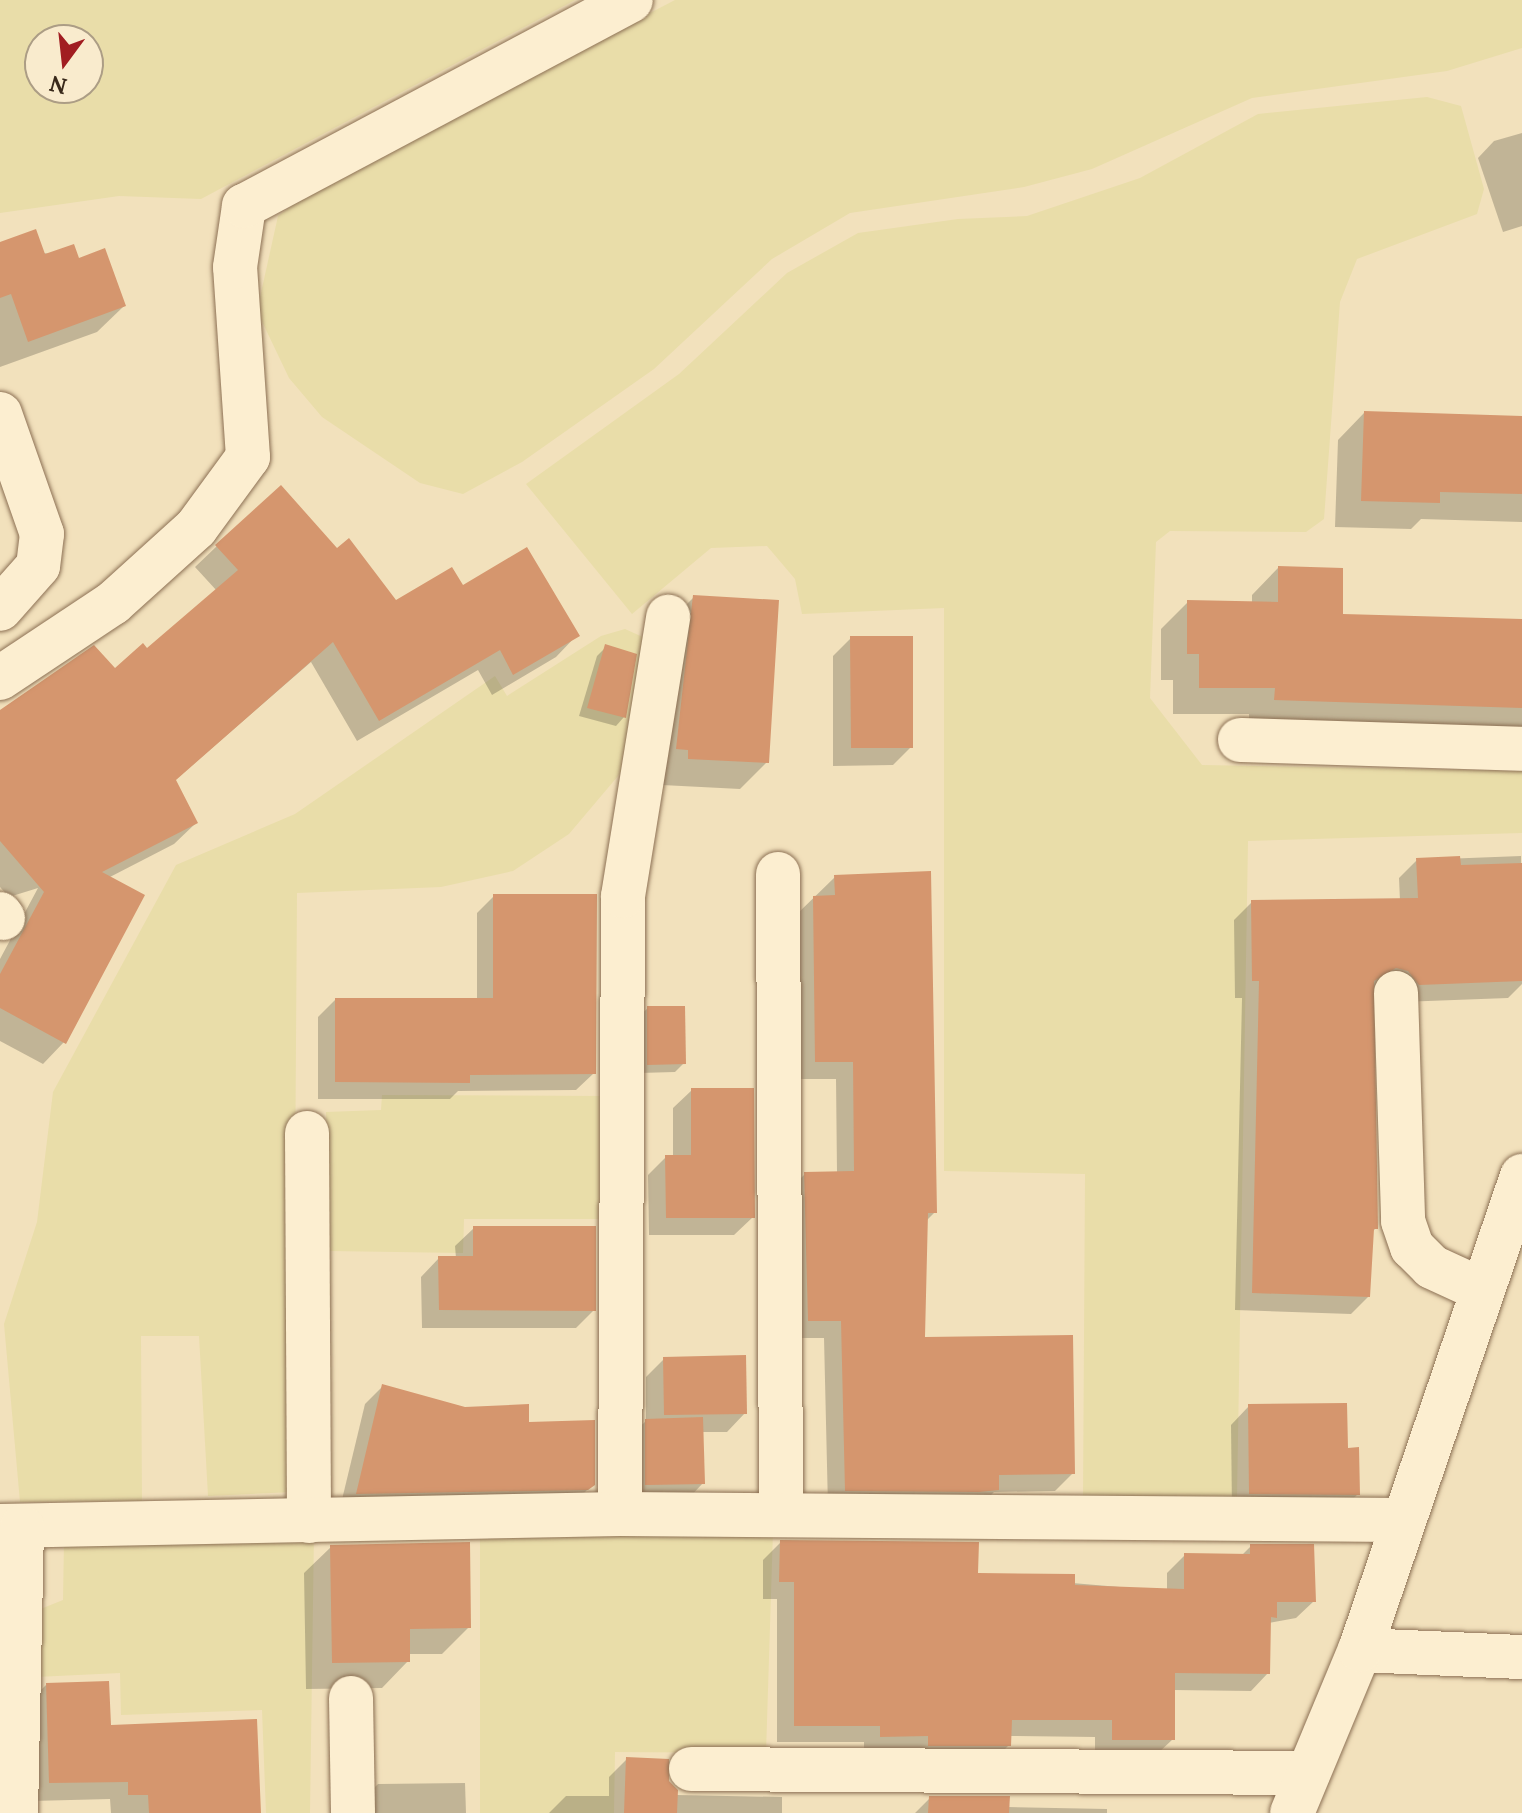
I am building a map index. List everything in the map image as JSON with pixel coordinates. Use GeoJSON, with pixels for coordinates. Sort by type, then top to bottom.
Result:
{"type":"FeatureCollection","features":[{"type":"Feature","properties":{"kind":"street"},"geometry":{"type":"LineString","coordinates":[[0,678],[113,603],[196,528],[248,457],[235,267],[244,206],[631,0]]}},
{"type":"Feature","properties":{"kind":"street"},"geometry":{"type":"LineString","coordinates":[[0,414],[42,534],[38,566],[0,609]]}},
{"type":"Feature","properties":{"kind":"street"},"geometry":{"type":"LineString","coordinates":[[620,1514],[623,896],[668,617]]}},
{"type":"Feature","properties":{"kind":"street"},"geometry":{"type":"LineString","coordinates":[[1240,740],[1522,749]]}},
{"type":"Feature","properties":{"kind":"street"},"geometry":{"type":"LineString","coordinates":[[778,874],[781,1515]]}},
{"type":"Feature","properties":{"kind":"street"},"geometry":{"type":"LineString","coordinates":[[1396,993],[1403,1221],[1412,1247],[1432,1267],[1482,1290]]}},
{"type":"Feature","properties":{"kind":"street"},"geometry":{"type":"LineString","coordinates":[[307,1133],[309,1521]]}},
{"type":"Feature","properties":{"kind":"street"},"geometry":{"type":"LineString","coordinates":[[1292,1813],[1360,1650],[1522,1176]]}},
{"type":"Feature","properties":{"kind":"street"},"geometry":{"type":"LineString","coordinates":[[16,1813],[11,1526],[620,1514],[1342,1516],[1402,1520]]}},
{"type":"Feature","properties":{"kind":"street"},"geometry":{"type":"LineString","coordinates":[[1360,1650],[1522,1657]]}},
{"type":"Feature","properties":{"kind":"street"},"geometry":{"type":"LineString","coordinates":[[351,1698],[353,1813]]}},
{"type":"Feature","properties":{"kind":"street"},"geometry":{"type":"LineString","coordinates":[[691,1769],[1308,1773]]}},
{"type":"Feature","properties":{"kind":"shaded area"},"geometry":{"type":"Polygon","coordinates":[[[0,0],[575,0],[201,199],[119,196],[0,213],[0,0]]]}},
{"type":"Feature","properties":{"kind":"shaded area"},"geometry":{"type":"Polygon","coordinates":[[[675,0],[1522,0],[1522,48],[1447,71],[1252,98],[1092,169],[1024,187],[850,213],[772,259],[654,369],[522,462],[463,494],[420,483],[322,417],[289,378],[257,311],[278,216],[323,183],[675,0]]]}},
{"type":"Feature","properties":{"kind":"shaded area"},"geometry":{"type":"Polygon","coordinates":[[[1427,97],[1461,106],[1484,189],[1477,214],[1357,259],[1340,302],[1324,519],[1306,532],[1170,531],[1156,542],[1150,698],[1202,765],[1522,771],[1522,833],[1248,841],[1237,1498],[1083,1501],[1085,1174],[944,1171],[944,608],[802,614],[795,579],[767,546],[711,548],[632,614],[526,484],[679,374],[787,273],[858,233],[958,219],[1027,216],[1140,178],[1258,114],[1427,97]]]}},
{"type":"Feature","properties":{"kind":"shaded area"},"geometry":{"type":"Polygon","coordinates":[[[625,629],[645,638],[629,763],[569,834],[513,871],[441,887],[297,893],[293,1492],[208,1496],[199,1336],[141,1336],[142,1501],[20,1502],[4,1324],[37,1222],[53,1092],[176,865],[295,814],[495,676],[507,696],[601,636],[625,629]]]}},
{"type":"Feature","properties":{"kind":"shaded area"},"geometry":{"type":"Polygon","coordinates":[[[382,1095],[603,1096],[605,1219],[464,1219],[463,1253],[329,1251],[326,1112],[381,1110],[382,1095]]]}},
{"type":"Feature","properties":{"kind":"shaded area"},"geometry":{"type":"Polygon","coordinates":[[[773,1531],[766,1753],[615,1752],[614,1813],[480,1813],[480,1536],[773,1531]]]}},
{"type":"Feature","properties":{"kind":"shaded area"},"geometry":{"type":"Polygon","coordinates":[[[314,1532],[310,1813],[266,1813],[262,1710],[121,1715],[120,1673],[36,1677],[33,1612],[63,1600],[64,1541],[314,1532]]]}},
{"type":"Feature","properties":{"kind":"building"},"geometry":{"type":"Polygon","coordinates":[[[36,229],[45,254],[74,244],[79,258],[105,248],[126,306],[28,342],[11,294],[0,298],[0,242],[36,229]]]}},
{"type":"Feature","properties":{"kind":"building"},"geometry":{"type":"Polygon","coordinates":[[[1364,411],[1522,416],[1522,494],[1440,492],[1440,503],[1361,501],[1364,411]]]}},
{"type":"Feature","properties":{"kind":"building"},"geometry":{"type":"Polygon","coordinates":[[[281,485],[337,548],[349,538],[396,600],[452,567],[463,585],[527,547],[580,636],[513,675],[500,650],[379,721],[333,642],[176,780],[198,823],[102,872],[145,895],[66,1044],[0,1008],[0,974],[44,892],[0,841],[0,710],[94,645],[115,668],[143,643],[147,648],[238,570],[215,545],[281,485]]]}},
{"type":"Feature","properties":{"kind":"building"},"geometry":{"type":"Polygon","coordinates":[[[1278,566],[1343,568],[1343,614],[1522,619],[1522,708],[1274,700],[1275,688],[1199,688],[1199,654],[1187,654],[1187,600],[1278,602],[1278,566]]]}},
{"type":"Feature","properties":{"kind":"building"},"geometry":{"type":"Polygon","coordinates":[[[693,595],[779,600],[769,763],[688,759],[688,750],[676,749],[693,595]]]}},
{"type":"Feature","properties":{"kind":"building"},"geometry":{"type":"Polygon","coordinates":[[[850,636],[913,636],[913,748],[851,748],[850,636]]]}},
{"type":"Feature","properties":{"kind":"building"},"geometry":{"type":"Polygon","coordinates":[[[605,644],[637,654],[626,718],[587,708],[605,644]]]}},
{"type":"Feature","properties":{"kind":"building"},"geometry":{"type":"Polygon","coordinates":[[[1460,856],[1461,865],[1522,863],[1522,981],[1419,985],[1408,971],[1396,968],[1374,981],[1378,1229],[1374,1229],[1370,1297],[1252,1293],[1259,981],[1252,981],[1251,900],[1418,898],[1416,858],[1460,856]]]}},
{"type":"Feature","properties":{"kind":"building"},"geometry":{"type":"Polygon","coordinates":[[[931,871],[937,1213],[928,1213],[925,1337],[1073,1335],[1075,1474],[999,1475],[999,1490],[979,1492],[845,1491],[841,1321],[808,1321],[804,1172],[854,1171],[853,1062],[815,1062],[813,896],[835,895],[834,875],[931,871]]]}},
{"type":"Feature","properties":{"kind":"building"},"geometry":{"type":"Polygon","coordinates":[[[493,894],[597,894],[596,1074],[470,1075],[470,1083],[335,1082],[335,998],[493,998],[493,894]]]}},
{"type":"Feature","properties":{"kind":"building"},"geometry":{"type":"Polygon","coordinates":[[[647,1006],[685,1006],[686,1064],[647,1065],[647,1006]]]}},
{"type":"Feature","properties":{"kind":"building"},"geometry":{"type":"Polygon","coordinates":[[[691,1088],[754,1088],[755,1218],[666,1218],[665,1155],[691,1155],[691,1088]]]}},
{"type":"Feature","properties":{"kind":"building"},"geometry":{"type":"Polygon","coordinates":[[[473,1226],[596,1226],[596,1311],[439,1310],[438,1256],[473,1256],[473,1226]]]}},
{"type":"Feature","properties":{"kind":"building"},"geometry":{"type":"Polygon","coordinates":[[[746,1355],[747,1414],[664,1415],[663,1357],[746,1355]]]}},
{"type":"Feature","properties":{"kind":"building"},"geometry":{"type":"Polygon","coordinates":[[[382,1384],[465,1407],[529,1404],[529,1422],[595,1420],[595,1485],[588,1490],[356,1494],[382,1384]]]}},
{"type":"Feature","properties":{"kind":"building"},"geometry":{"type":"Polygon","coordinates":[[[1347,1403],[1348,1448],[1359,1447],[1360,1495],[1249,1494],[1248,1404],[1347,1403]]]}},
{"type":"Feature","properties":{"kind":"building"},"geometry":{"type":"Polygon","coordinates":[[[703,1417],[705,1484],[645,1485],[645,1419],[703,1417]]]}},
{"type":"Feature","properties":{"kind":"building"},"geometry":{"type":"Polygon","coordinates":[[[780,1540],[979,1542],[978,1573],[1075,1574],[1075,1585],[1184,1589],[1184,1553],[1250,1554],[1250,1544],[1314,1544],[1316,1602],[1277,1602],[1277,1618],[1271,1617],[1270,1674],[1175,1673],[1175,1740],[1112,1740],[1112,1720],[1012,1720],[1011,1746],[928,1746],[928,1736],[880,1737],[880,1726],[794,1726],[794,1582],[779,1582],[780,1540]]]}},
{"type":"Feature","properties":{"kind":"building"},"geometry":{"type":"Polygon","coordinates":[[[470,1542],[471,1628],[410,1629],[410,1662],[332,1663],[330,1545],[470,1542]]]}},
{"type":"Feature","properties":{"kind":"building"},"geometry":{"type":"Polygon","coordinates":[[[109,1681],[111,1725],[257,1719],[261,1813],[149,1813],[148,1795],[128,1795],[128,1782],[49,1783],[46,1683],[109,1681]]]}},
{"type":"Feature","properties":{"kind":"building"},"geometry":{"type":"Polygon","coordinates":[[[626,1757],[669,1759],[669,1781],[678,1790],[677,1813],[624,1813],[626,1757]]]}},
{"type":"Feature","properties":{"kind":"building"},"geometry":{"type":"Polygon","coordinates":[[[929,1796],[1010,1796],[1009,1813],[928,1813],[929,1796]]]}}]}
